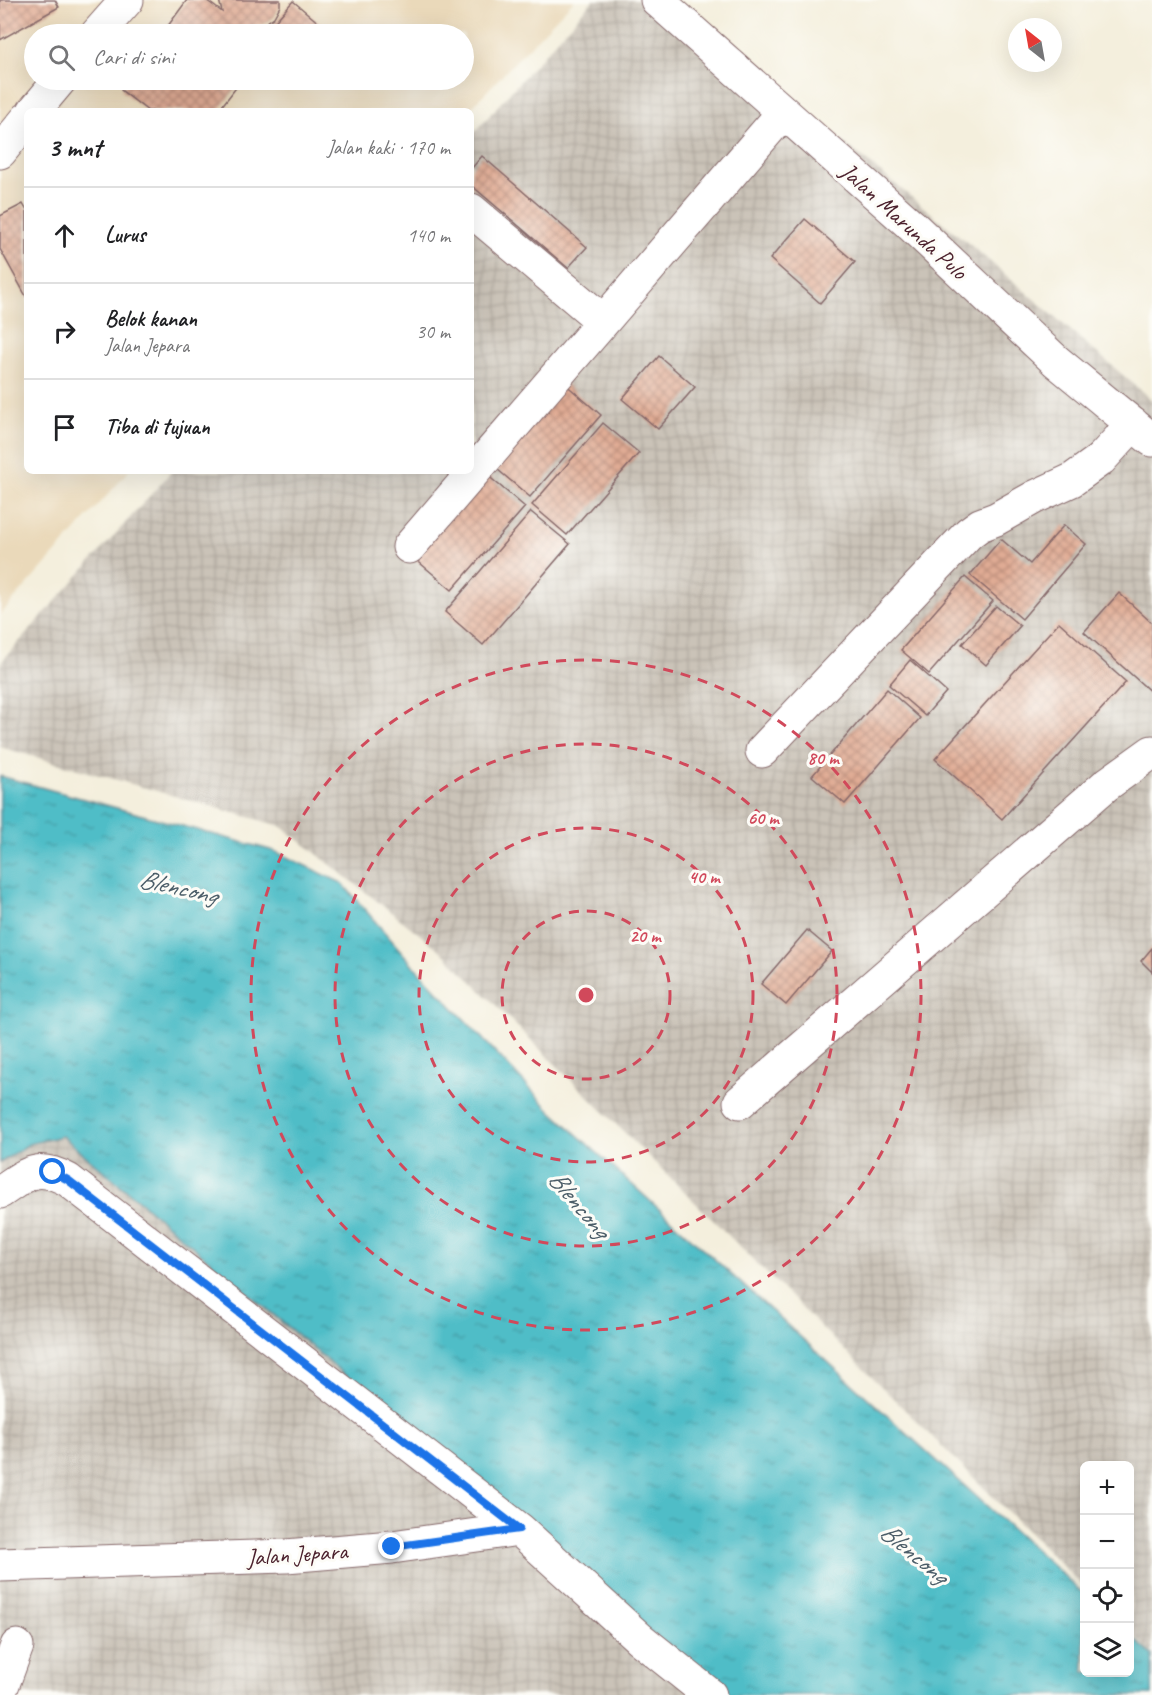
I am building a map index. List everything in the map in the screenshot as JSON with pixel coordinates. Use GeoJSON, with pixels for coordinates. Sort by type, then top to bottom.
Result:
{"type":"FeatureCollection","features":[{"type":"Feature","properties":{"kind":"street"},"geometry":{"type":"LineString","coordinates":[[106,24],[127,0]]}},
{"type":"Feature","properties":{"kind":"street","name":"Jalan Marunda Pulo"},"geometry":{"type":"LineString","coordinates":[[657,0],[910,224],[1056,361],[1142,432]]}},
{"type":"Feature","properties":{"kind":"street"},"geometry":{"type":"LineString","coordinates":[[37,108],[52,90]]}},
{"type":"Feature","properties":{"kind":"street"},"geometry":{"type":"LineString","coordinates":[[474,471],[783,113]]}},
{"type":"Feature","properties":{"kind":"street"},"geometry":{"type":"LineString","coordinates":[[0,152],[24,123]]}},
{"type":"Feature","properties":{"kind":"street"},"geometry":{"type":"LineString","coordinates":[[474,213],[603,321]]}},
{"type":"Feature","properties":{"kind":"street"},"geometry":{"type":"LineString","coordinates":[[762,751],[969,533],[980,525],[1072,480],[1142,432]]}},
{"type":"Feature","properties":{"kind":"street"},"geometry":{"type":"LineString","coordinates":[[409,547],[472,474]]}},
{"type":"Feature","properties":{"kind":"street"},"geometry":{"type":"LineString","coordinates":[[740,1102],[1106,785],[1152,753]]}},
{"type":"Feature","properties":{"kind":"street"},"geometry":{"type":"LineString","coordinates":[[0,1192],[22,1177],[38,1171],[53,1172],[68,1180],[519,1529],[640,1640],[710,1695]]}},
{"type":"Feature","properties":{"kind":"street","name":"Jalan Jepara"},"geometry":{"type":"LineString","coordinates":[[0,1565],[286,1556],[392,1547],[519,1529]]}},
{"type":"Feature","properties":{"kind":"street"},"geometry":{"type":"LineString","coordinates":[[640,1640],[691,1695]]}},
{"type":"Feature","properties":{"kind":"street"},"geometry":{"type":"LineString","coordinates":[[0,1692],[17,1646]]}},
{"type":"Feature","properties":{"kind":"shaded area"},"geometry":{"type":"Polygon","coordinates":[[[0,0],[574,0],[471,108],[24,108],[24,474],[126,474],[0,615],[0,0]]]}},
{"type":"Feature","properties":{"kind":"shaded area"},"geometry":{"type":"Polygon","coordinates":[[[593,0],[668,0],[974,248],[1152,400],[1152,1654],[1134,1635],[1134,1461],[1080,1461],[1080,1583],[441,951],[281,826],[0,747],[0,664],[169,474],[474,474],[474,133],[593,0]]]}},
{"type":"Feature","properties":{"kind":"shaded area"},"geometry":{"type":"Polygon","coordinates":[[[62,1136],[723,1695],[0,1695],[0,1163],[29,1144],[62,1136]]]}},
{"type":"Feature","properties":{"kind":"water","name":"Blencong"},"geometry":{"type":"Polygon","coordinates":[[[0,776],[274,851],[342,883],[413,965],[551,1111],[1080,1590],[1080,1677],[1134,1677],[1134,1639],[1152,1655],[1152,1695],[723,1695],[62,1136],[29,1144],[0,1163],[0,776]]]}},
{"type":"Feature","properties":{"kind":"building"},"geometry":{"type":"Polygon","coordinates":[[[0,0],[55,0],[59,7],[29,24],[24,24],[24,27],[0,40],[0,0]]]}},
{"type":"Feature","properties":{"kind":"building"},"geometry":{"type":"Polygon","coordinates":[[[187,0],[206,0],[222,12],[219,0],[280,0],[280,6],[274,17],[264,24],[169,24],[187,0]]]}},
{"type":"Feature","properties":{"kind":"building"},"geometry":{"type":"Polygon","coordinates":[[[293,1],[320,24],[273,24],[293,1]]]}},
{"type":"Feature","properties":{"kind":"building"},"geometry":{"type":"Polygon","coordinates":[[[121,90],[234,90],[220,108],[144,108],[121,90]]]}},
{"type":"Feature","properties":{"kind":"building"},"geometry":{"type":"Polygon","coordinates":[[[482,156],[587,247],[568,268],[474,188],[474,165],[482,156]]]}},
{"type":"Feature","properties":{"kind":"building"},"geometry":{"type":"Polygon","coordinates":[[[23,204],[24,206],[24,293],[0,249],[0,216],[23,204]]]}},
{"type":"Feature","properties":{"kind":"building"},"geometry":{"type":"Polygon","coordinates":[[[805,219],[855,262],[820,303],[770,259],[805,219]]]}},
{"type":"Feature","properties":{"kind":"building"},"geometry":{"type":"Polygon","coordinates":[[[659,356],[695,387],[658,429],[622,399],[659,356]]]}},
{"type":"Feature","properties":{"kind":"building"},"geometry":{"type":"Polygon","coordinates":[[[563,382],[601,415],[530,497],[491,464],[563,382]]]}},
{"type":"Feature","properties":{"kind":"building"},"geometry":{"type":"Polygon","coordinates":[[[603,423],[639,453],[567,535],[532,505],[603,423]]]}},
{"type":"Feature","properties":{"kind":"building"},"geometry":{"type":"Polygon","coordinates":[[[486,474],[525,507],[452,590],[414,558],[486,474]]]}},
{"type":"Feature","properties":{"kind":"building"},"geometry":{"type":"Polygon","coordinates":[[[531,512],[570,544],[483,645],[445,612],[531,512]]]}},
{"type":"Feature","properties":{"kind":"building"},"geometry":{"type":"Polygon","coordinates":[[[1064,525],[1086,544],[1022,619],[970,575],[1001,539],[1030,564],[1064,525]]]}},
{"type":"Feature","properties":{"kind":"building"},"geometry":{"type":"Polygon","coordinates":[[[965,577],[993,601],[929,674],[901,650],[965,577]]]}},
{"type":"Feature","properties":{"kind":"building"},"geometry":{"type":"Polygon","coordinates":[[[1119,593],[1152,623],[1152,693],[1084,632],[1119,593]]]}},
{"type":"Feature","properties":{"kind":"building"},"geometry":{"type":"Polygon","coordinates":[[[996,606],[1020,626],[986,665],[962,644],[996,606]]]}},
{"type":"Feature","properties":{"kind":"building"},"geometry":{"type":"Polygon","coordinates":[[[1059,622],[1126,682],[1002,819],[935,759],[1059,622]]]}},
{"type":"Feature","properties":{"kind":"building"},"geometry":{"type":"Polygon","coordinates":[[[910,660],[946,692],[925,716],[889,685],[910,660]]]}},
{"type":"Feature","properties":{"kind":"building"},"geometry":{"type":"Polygon","coordinates":[[[887,689],[920,718],[845,804],[812,776],[887,689]]]}},
{"type":"Feature","properties":{"kind":"building"},"geometry":{"type":"Polygon","coordinates":[[[807,930],[832,951],[786,1005],[761,984],[807,930]]]}},
{"type":"Feature","properties":{"kind":"building"},"geometry":{"type":"Polygon","coordinates":[[[1152,948],[1152,972],[1141,961],[1152,948]]]}},
{"type":"Feature","properties":{"kind":"route"},"geometry":{"type":"LineString","coordinates":[[53,1172],[68,1180],[519,1529],[392,1547]]}}]}
